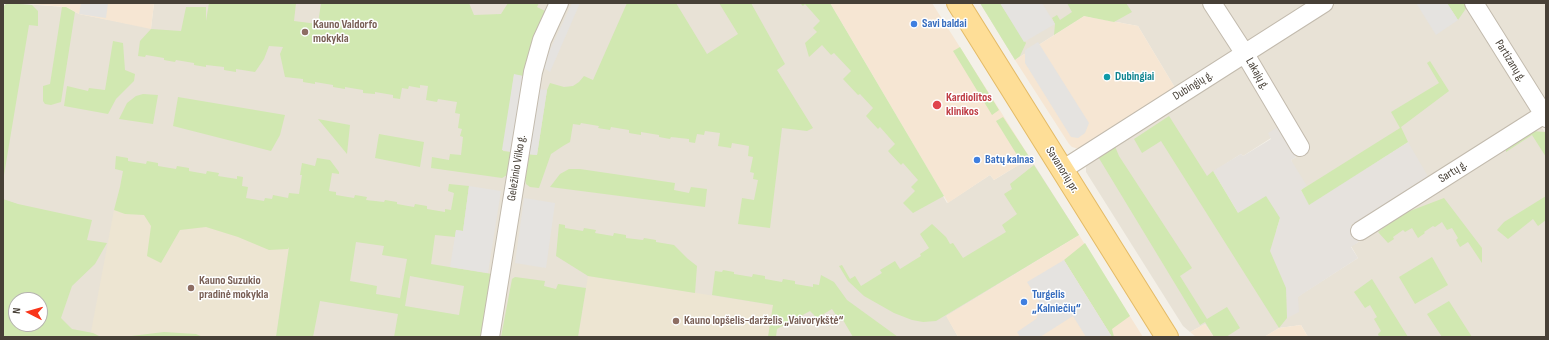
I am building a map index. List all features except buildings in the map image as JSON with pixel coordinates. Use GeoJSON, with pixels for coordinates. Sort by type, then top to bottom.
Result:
{"type":"FeatureCollection","features":[{"type":"Feature","properties":{"kind":"main road","name":"Savanorių pr."},"geometry":{"type":"LineString","coordinates":[[958,3],[1166,337]]}},
{"type":"Feature","properties":{"kind":"street","name":"Geležinio Vilko g."},"geometry":{"type":"LineString","coordinates":[[490,337],[533,72],[542,40],[559,3]]}},
{"type":"Feature","properties":{"kind":"street","name":"Lakajų g."},"geometry":{"type":"LineString","coordinates":[[1212,3],[1245,54],[1300,147]]}},
{"type":"Feature","properties":{"kind":"street","name":"Dubingių g."},"geometry":{"type":"LineString","coordinates":[[1062,170],[1324,3]]}},
{"type":"Feature","properties":{"kind":"street","name":"Partizanų g."},"geometry":{"type":"LineString","coordinates":[[1474,3],[1545,115]]}},
{"type":"Feature","properties":{"kind":"street","name":"Sartų g."},"geometry":{"type":"LineString","coordinates":[[1360,231],[1545,115]]}},
{"type":"Feature","properties":{"kind":"shaded area"},"geometry":{"type":"Polygon","coordinates":[[[7,3],[66,7],[79,14],[151,28],[154,3],[830,3],[947,203],[990,175],[994,180],[1030,158],[1079,235],[947,316],[958,337],[3,337],[3,7],[7,3]]]}},
{"type":"Feature","properties":{"kind":"shaded area"},"geometry":{"type":"Polygon","coordinates":[[[18,3],[154,3],[151,29],[79,14],[66,7],[18,3]]]}},
{"type":"Feature","properties":{"kind":"shaded area"},"geometry":{"type":"Polygon","coordinates":[[[81,3],[108,3],[106,18],[79,14],[81,3]]]}},
{"type":"Feature","properties":{"kind":"shaded area"},"geometry":{"type":"Polygon","coordinates":[[[572,3],[580,3],[550,72],[542,67],[572,3]]]}},
{"type":"Feature","properties":{"kind":"shaded area"},"geometry":{"type":"Polygon","coordinates":[[[830,3],[932,3],[1030,158],[994,180],[990,175],[948,203],[830,3]]]}},
{"type":"Feature","properties":{"kind":"shaded area"},"geometry":{"type":"Polygon","coordinates":[[[980,3],[1312,3],[1177,91],[1138,26],[1084,16],[1015,60],[980,3]]]}},
{"type":"Feature","properties":{"kind":"shaded area"},"geometry":{"type":"Polygon","coordinates":[[[1000,3],[1042,3],[1055,24],[1024,42],[1000,3]]]}},
{"type":"Feature","properties":{"kind":"shaded area"},"geometry":{"type":"Polygon","coordinates":[[[1335,3],[1465,3],[1546,134],[1546,337],[1308,337],[1301,325],[1279,328],[1264,337],[1214,337],[1205,324],[1190,332],[1183,326],[1086,172],[1086,164],[1182,99],[1335,3]],[[1271,138],[1243,156],[1241,154],[1213,172],[1238,213],[1266,196],[1297,297],[1358,258],[1351,246],[1360,241],[1350,225],[1359,221],[1408,142],[1309,205],[1291,160],[1296,157],[1271,138]]]}},
{"type":"Feature","properties":{"kind":"shaded area"},"geometry":{"type":"Polygon","coordinates":[[[1416,3],[1447,3],[1458,20],[1436,35],[1416,3]]]}},
{"type":"Feature","properties":{"kind":"shaded area"},"geometry":{"type":"Polygon","coordinates":[[[1483,3],[1546,3],[1546,107],[1483,3]]]}},
{"type":"Feature","properties":{"kind":"shaded area"},"geometry":{"type":"Polygon","coordinates":[[[1084,16],[1138,26],[1177,91],[1079,149],[1072,147],[1069,144],[1015,60],[1084,16]]]}},
{"type":"Feature","properties":{"kind":"shaded area"},"geometry":{"type":"Polygon","coordinates":[[[1038,42],[1089,123],[1085,133],[1078,138],[1071,137],[1025,63],[1025,50],[1038,42]]]}},
{"type":"Feature","properties":{"kind":"shaded area"},"geometry":{"type":"Polygon","coordinates":[[[514,74],[523,76],[512,152],[502,150],[514,74]]]}},
{"type":"Feature","properties":{"kind":"shaded area"},"geometry":{"type":"Polygon","coordinates":[[[537,89],[547,90],[537,155],[527,154],[537,89]]]}},
{"type":"Feature","properties":{"kind":"shaded area"},"geometry":{"type":"Polygon","coordinates":[[[1278,127],[1296,157],[1291,160],[1307,186],[1301,190],[1309,204],[1408,142],[1429,178],[1351,225],[1360,241],[1351,247],[1358,258],[1298,297],[1299,312],[1287,318],[1286,288],[1270,251],[1280,218],[1238,213],[1213,171],[1241,154],[1243,156],[1271,139],[1268,133],[1278,127]]]}},
{"type":"Feature","properties":{"kind":"shaded area"},"geometry":{"type":"Polygon","coordinates":[[[469,186],[501,191],[488,273],[450,267],[456,230],[463,231],[469,186]]]}},
{"type":"Feature","properties":{"kind":"shaded area"},"geometry":{"type":"Polygon","coordinates":[[[524,198],[555,203],[546,268],[515,263],[524,198]]]}},
{"type":"Feature","properties":{"kind":"shaded area","name":"Kauno Suzukio pradinė mokykla"},"geometry":{"type":"Polygon","coordinates":[[[114,210],[290,240],[276,337],[90,337],[114,210]]]}},
{"type":"Feature","properties":{"kind":"shaded area"},"geometry":{"type":"Polygon","coordinates":[[[1079,235],[1143,337],[958,337],[946,316],[1079,235]]]}},
{"type":"Feature","properties":{"kind":"shaded area"},"geometry":{"type":"Polygon","coordinates":[[[1064,260],[1112,337],[1086,337],[1073,316],[1040,337],[1020,337],[1017,332],[1036,319],[1040,310],[1039,301],[1027,282],[1064,260]]]}},
{"type":"Feature","properties":{"kind":"shaded area","name":"Kauno lopšelis-darželis „Vaivorykštė“"},"geometry":{"type":"Polygon","coordinates":[[[588,276],[773,305],[768,337],[578,337],[588,276]]]}},
{"type":"Feature","properties":{"kind":"shaded area"},"geometry":{"type":"Polygon","coordinates":[[[1205,324],[1214,337],[1196,337],[1190,332],[1205,324]]]}},
{"type":"Feature","properties":{"kind":"shaded area"},"geometry":{"type":"Polygon","coordinates":[[[1301,325],[1308,337],[1264,337],[1279,328],[1301,325]]]}},
{"type":"Feature","properties":{"kind":"green space"},"geometry":{"type":"Polygon","coordinates":[[[7,3],[32,5],[38,11],[38,26],[29,25],[3,181],[3,7],[7,3]]]}},
{"type":"Feature","properties":{"kind":"green space"},"geometry":{"type":"Polygon","coordinates":[[[209,3],[296,3],[294,21],[318,24],[321,3],[469,3],[474,15],[501,14],[508,3],[539,3],[537,7],[545,11],[523,76],[514,75],[503,151],[512,152],[507,175],[502,178],[431,168],[432,157],[449,160],[450,154],[461,155],[463,137],[460,136],[462,129],[458,128],[460,114],[455,113],[457,102],[438,99],[437,102],[426,100],[428,86],[420,85],[420,88],[409,86],[408,89],[402,88],[400,99],[393,98],[393,95],[375,92],[375,94],[363,93],[363,90],[333,87],[333,85],[315,82],[315,84],[303,82],[303,79],[285,77],[280,54],[283,47],[269,46],[264,59],[255,72],[236,69],[236,72],[224,70],[224,67],[206,65],[206,67],[194,65],[194,63],[176,60],[175,62],[164,60],[164,58],[146,55],[145,57],[138,56],[140,41],[151,29],[181,31],[186,7],[206,7],[206,21],[209,3]]]}},
{"type":"Feature","properties":{"kind":"green space"},"geometry":{"type":"Polygon","coordinates":[[[627,3],[676,3],[707,54],[738,34],[719,3],[751,3],[785,64],[777,70],[813,128],[807,131],[782,128],[770,228],[738,224],[742,198],[754,200],[758,180],[753,179],[754,173],[750,172],[753,157],[748,156],[749,146],[732,143],[731,148],[718,146],[720,133],[705,131],[704,135],[697,134],[695,143],[689,142],[689,139],[671,137],[670,139],[659,137],[659,135],[641,132],[641,135],[629,133],[629,130],[611,127],[610,130],[598,128],[599,126],[581,123],[580,125],[573,124],[570,142],[551,154],[539,188],[530,187],[526,184],[524,174],[527,154],[537,155],[547,90],[550,83],[564,87],[573,86],[584,76],[593,80],[627,3]]]}},
{"type":"Feature","properties":{"kind":"green space"},"geometry":{"type":"Polygon","coordinates":[[[800,3],[830,3],[944,196],[913,213],[903,203],[915,191],[911,187],[918,180],[903,163],[901,165],[888,151],[895,144],[880,127],[878,129],[866,116],[873,108],[843,79],[851,71],[834,53],[831,55],[822,45],[809,57],[805,43],[817,32],[813,28],[820,21],[805,4],[803,6],[800,3]]]}},
{"type":"Feature","properties":{"kind":"green space"},"geometry":{"type":"Polygon","coordinates":[[[980,3],[1000,3],[1026,43],[1020,56],[1015,60],[980,3]]]}},
{"type":"Feature","properties":{"kind":"green space"},"geometry":{"type":"Polygon","coordinates":[[[1067,3],[1126,3],[1132,12],[1114,22],[1084,16],[1054,35],[1055,24],[1052,18],[1057,15],[1060,20],[1072,12],[1067,3]]]}},
{"type":"Feature","properties":{"kind":"green space"},"geometry":{"type":"Polygon","coordinates":[[[1447,3],[1465,3],[1467,7],[1458,20],[1447,3]]]}},
{"type":"Feature","properties":{"kind":"green space"},"geometry":{"type":"Polygon","coordinates":[[[62,7],[66,7],[75,12],[61,102],[51,105],[45,104],[43,101],[43,86],[50,84],[62,7]]]}},
{"type":"Feature","properties":{"kind":"green space"},"geometry":{"type":"Polygon","coordinates":[[[113,41],[123,43],[125,70],[135,74],[134,81],[116,99],[108,114],[64,106],[67,86],[88,91],[89,88],[105,90],[113,41]]]}},
{"type":"Feature","properties":{"kind":"green space"},"geometry":{"type":"Polygon","coordinates":[[[960,47],[999,110],[992,115],[953,51],[960,47]]]}},
{"type":"Feature","properties":{"kind":"green space"},"geometry":{"type":"Polygon","coordinates":[[[1430,61],[1449,91],[1401,127],[1408,142],[1309,205],[1301,190],[1400,128],[1391,112],[1439,83],[1427,63],[1430,61]]]}},
{"type":"Feature","properties":{"kind":"green space"},"geometry":{"type":"Polygon","coordinates":[[[143,94],[158,95],[153,124],[119,119],[127,103],[136,96],[143,94]]]}},
{"type":"Feature","properties":{"kind":"green space"},"geometry":{"type":"Polygon","coordinates":[[[178,97],[285,115],[280,135],[271,151],[173,126],[178,97]]]}},
{"type":"Feature","properties":{"kind":"green space"},"geometry":{"type":"Polygon","coordinates":[[[1169,116],[1207,176],[1213,171],[1238,213],[1266,196],[1280,218],[1270,251],[1286,288],[1287,318],[1279,328],[1161,141],[1142,153],[1134,139],[1169,116]]]}},
{"type":"Feature","properties":{"kind":"green space"},"geometry":{"type":"Polygon","coordinates":[[[1003,117],[1030,158],[1022,163],[996,121],[1003,117]]]}},
{"type":"Feature","properties":{"kind":"green space"},"geometry":{"type":"Polygon","coordinates":[[[318,119],[350,125],[347,154],[318,119]]]}},
{"type":"Feature","properties":{"kind":"green space"},"geometry":{"type":"Polygon","coordinates":[[[1532,131],[1545,132],[1546,157],[1532,135],[1506,152],[1506,149],[1532,131]]]}},
{"type":"Feature","properties":{"kind":"green space"},"geometry":{"type":"Polygon","coordinates":[[[379,134],[424,142],[420,167],[375,158],[379,134]]]}},
{"type":"Feature","properties":{"kind":"green space"},"geometry":{"type":"Polygon","coordinates":[[[1114,144],[1119,156],[1192,268],[1180,276],[1207,319],[1227,307],[1240,328],[1226,337],[1214,337],[1205,322],[1200,325],[1097,155],[1114,144]]]}},
{"type":"Feature","properties":{"kind":"green space"},"geometry":{"type":"Polygon","coordinates":[[[116,156],[128,158],[128,161],[146,164],[147,161],[158,163],[158,166],[176,169],[177,166],[189,168],[189,171],[206,174],[207,171],[219,173],[218,176],[237,179],[237,176],[243,177],[242,186],[248,187],[246,198],[264,201],[265,198],[272,199],[273,195],[288,198],[289,193],[299,194],[302,163],[315,166],[317,158],[330,160],[339,172],[339,174],[332,173],[329,191],[336,192],[336,195],[354,198],[355,195],[367,197],[366,200],[384,202],[385,200],[414,207],[415,204],[427,206],[427,209],[445,212],[445,209],[451,210],[454,193],[448,191],[449,184],[469,186],[463,231],[456,230],[455,237],[435,235],[431,264],[492,274],[482,337],[394,337],[398,314],[320,301],[313,337],[276,337],[289,247],[288,249],[269,250],[238,237],[206,227],[180,230],[161,263],[147,256],[151,226],[144,215],[125,214],[114,210],[123,171],[115,169],[116,156]],[[356,242],[350,281],[377,286],[376,294],[400,298],[407,259],[382,255],[384,246],[356,242]],[[410,276],[405,306],[459,315],[464,286],[410,276]]]}},
{"type":"Feature","properties":{"kind":"green space"},"geometry":{"type":"Polygon","coordinates":[[[1034,165],[1079,235],[936,321],[923,322],[912,320],[894,313],[864,296],[848,281],[839,266],[842,265],[850,279],[855,276],[861,286],[882,273],[880,270],[895,261],[900,269],[921,256],[920,254],[929,248],[920,234],[932,224],[946,237],[950,244],[953,243],[963,258],[1006,232],[1002,225],[1017,214],[1004,194],[1012,189],[1010,184],[1034,165]]]}},
{"type":"Feature","properties":{"kind":"green space"},"geometry":{"type":"Polygon","coordinates":[[[569,169],[580,169],[675,183],[674,190],[689,193],[691,187],[707,189],[705,207],[550,187],[560,174],[569,169]]]}},
{"type":"Feature","properties":{"kind":"green space"},"geometry":{"type":"Polygon","coordinates":[[[1546,196],[1546,220],[1538,226],[1533,219],[1508,239],[1497,230],[1504,222],[1546,196]]]}},
{"type":"Feature","properties":{"kind":"green space"},"geometry":{"type":"Polygon","coordinates":[[[1444,198],[1482,248],[1482,263],[1468,242],[1460,247],[1456,240],[1458,238],[1452,228],[1447,230],[1442,222],[1424,232],[1425,233],[1418,238],[1412,228],[1405,232],[1403,230],[1393,237],[1394,239],[1388,243],[1378,232],[1402,214],[1444,198]]]}},
{"type":"Feature","properties":{"kind":"green space"},"geometry":{"type":"Polygon","coordinates":[[[3,199],[18,204],[92,220],[87,240],[107,243],[95,264],[72,286],[61,318],[72,329],[93,333],[101,337],[3,337],[3,199]]]}},
{"type":"Feature","properties":{"kind":"green space"},"geometry":{"type":"Polygon","coordinates":[[[559,224],[565,225],[565,228],[583,231],[584,228],[596,230],[595,233],[613,236],[614,233],[626,235],[626,238],[643,240],[644,238],[674,245],[697,266],[695,293],[588,276],[556,256],[559,224]]]}},
{"type":"Feature","properties":{"kind":"green space"},"geometry":{"type":"Polygon","coordinates":[[[1085,243],[1130,316],[1112,329],[1114,337],[1112,337],[1064,260],[1085,243]]]}},
{"type":"Feature","properties":{"kind":"green space"},"geometry":{"type":"Polygon","coordinates":[[[1432,257],[1448,285],[1415,304],[1399,277],[1432,257]]]}},
{"type":"Feature","properties":{"kind":"green space"},"geometry":{"type":"Polygon","coordinates":[[[723,270],[734,272],[734,274],[752,277],[753,274],[765,276],[765,279],[782,282],[783,279],[795,281],[795,284],[813,287],[813,284],[819,285],[821,275],[834,282],[847,300],[898,337],[853,337],[843,320],[840,321],[832,309],[817,318],[810,311],[777,329],[776,337],[768,337],[773,305],[712,295],[715,271],[722,272],[723,270]]]}},
{"type":"Feature","properties":{"kind":"green space"},"geometry":{"type":"Polygon","coordinates":[[[515,277],[545,281],[544,286],[556,289],[558,284],[586,288],[578,337],[501,337],[512,279],[515,277]]]}},
{"type":"Feature","properties":{"kind":"green space"},"geometry":{"type":"Polygon","coordinates":[[[1372,279],[1408,337],[1379,337],[1378,334],[1381,331],[1374,319],[1377,317],[1370,305],[1365,308],[1354,292],[1372,279]]]}},
{"type":"Feature","properties":{"kind":"green space"},"geometry":{"type":"Polygon","coordinates":[[[1449,301],[1472,337],[1442,337],[1427,314],[1449,301]]]}},
{"type":"Feature","properties":{"kind":"green space"},"geometry":{"type":"Polygon","coordinates":[[[164,332],[196,334],[203,337],[123,337],[164,332]]]}},
{"type":"Feature","properties":{"kind":"place","name":"Savi baldai"},"geometry":{"type":"Point","coordinates":[914,24]}},
{"type":"Feature","properties":{"kind":"place","name":"Kauno Valdorfo mokykla"},"geometry":{"type":"Point","coordinates":[305,32]}},
{"type":"Feature","properties":{"kind":"place","name":"Dubingiai"},"geometry":{"type":"Point","coordinates":[1107,77]}},
{"type":"Feature","properties":{"kind":"place","name":"Kardiolitos klinikos"},"geometry":{"type":"Point","coordinates":[937,105]}},
{"type":"Feature","properties":{"kind":"place","name":"Batų kalnas"},"geometry":{"type":"Point","coordinates":[977,160]}},
{"type":"Feature","properties":{"kind":"place","name":"Kauno Suzukio pradinė mokykla"},"geometry":{"type":"Point","coordinates":[191,288]}},
{"type":"Feature","properties":{"kind":"place","name":"Turgelis „Kalniečių“"},"geometry":{"type":"Point","coordinates":[1024,302]}},
{"type":"Feature","properties":{"kind":"place","name":"Kauno lopšelis-darželis „Vaivorykštė“"},"geometry":{"type":"Point","coordinates":[676,321]}}]}
